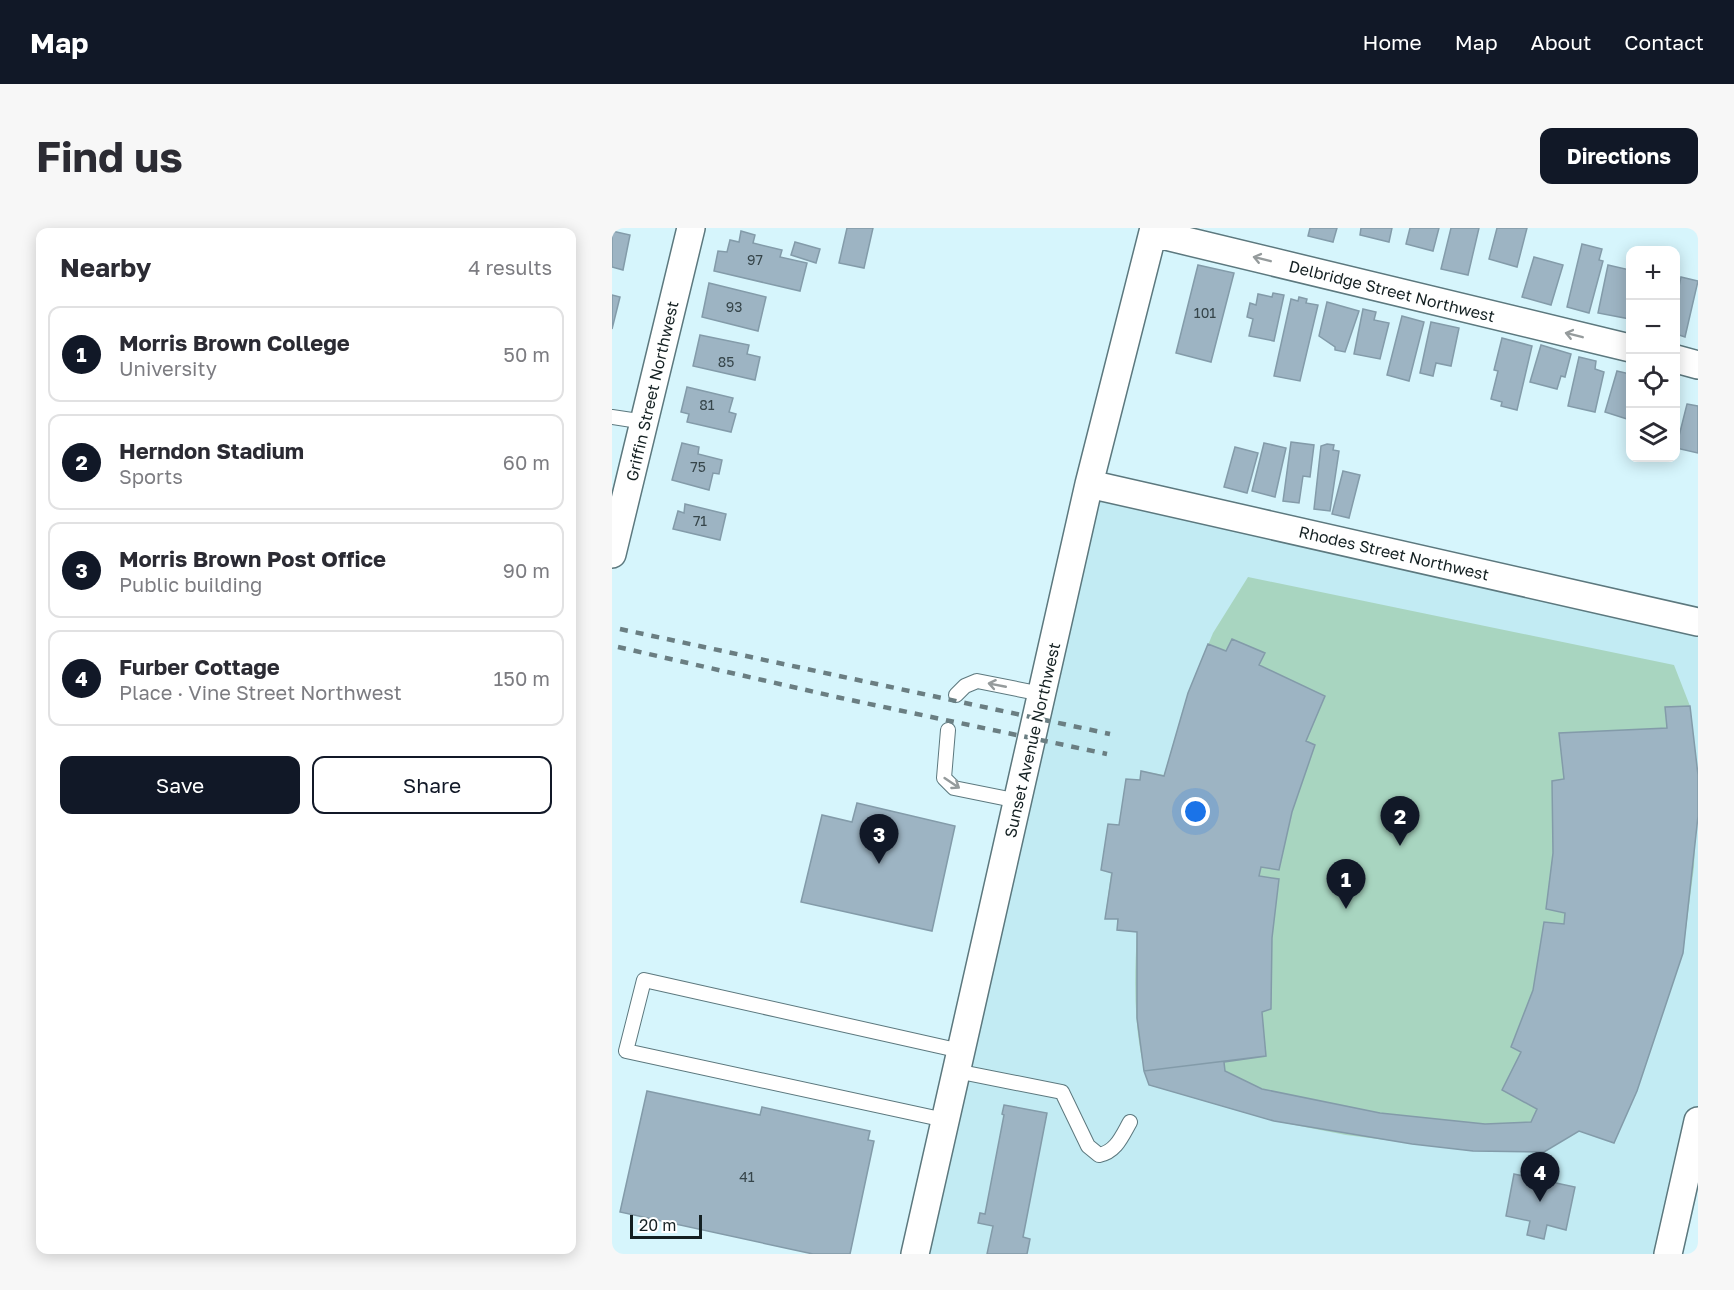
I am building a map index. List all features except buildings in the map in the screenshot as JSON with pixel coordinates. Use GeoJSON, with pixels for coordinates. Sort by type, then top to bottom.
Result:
{"type":"FeatureCollection","features":[{"type":"Feature","properties":{"kind":"street","name":"Griffin Street Northwest"},"geometry":{"type":"LineString","coordinates":[[612,554],[691,228]]}},
{"type":"Feature","properties":{"kind":"street","name":"Delbridge Street Northwest"},"geometry":{"type":"LineString","coordinates":[[1154,230],[1626,347]]}},
{"type":"Feature","properties":{"kind":"street","name":"Sunset Avenue Northwest"},"geometry":{"type":"LineString","coordinates":[[915,1254],[1089,484],[1154,230]]}},
{"type":"Feature","properties":{"kind":"street"},"geometry":{"type":"LineString","coordinates":[[1680,360],[1698,365]]}},
{"type":"Feature","properties":{"kind":"street","name":"Rhodes Street Northwest"},"geometry":{"type":"LineString","coordinates":[[1089,484],[1698,622]]}},
{"type":"Feature","properties":{"kind":"street"},"geometry":{"type":"LineString","coordinates":[[1668,1254],[1690,1195],[1698,1120]]}},
{"type":"Feature","properties":{"kind":"lane"},"geometry":{"type":"LineString","coordinates":[[612,417],[645,422]]}},
{"type":"Feature","properties":{"kind":"lane"},"geometry":{"type":"LineString","coordinates":[[956,695],[965,686],[977,681],[1042,694]]}},
{"type":"Feature","properties":{"kind":"lane"},"geometry":{"type":"LineString","coordinates":[[948,730],[944,778],[954,788],[1018,801]]}},
{"type":"Feature","properties":{"kind":"lane"},"geometry":{"type":"LineString","coordinates":[[945,1120],[626,1051],[644,980],[959,1061],[1062,1092],[1088,1146],[1099,1155],[1108,1153],[1118,1144],[1130,1122]]}},
{"type":"Feature","properties":{"kind":"shaded area"},"geometry":{"type":"Polygon","coordinates":[[[1089,484],[1698,622],[1698,1121],[1668,1254],[915,1254],[1089,484]]]}},
{"type":"Feature","properties":{"kind":"green space"},"geometry":{"type":"Polygon","coordinates":[[[1248,577],[1674,665],[1690,706],[1698,775],[1694,867],[1683,952],[1637,1091],[1544,1152],[1473,1151],[1346,1135],[1274,1121],[1149,1085],[1137,1029],[1135,970],[1137,932],[1117,930],[1117,919],[1105,919],[1111,873],[1101,870],[1108,824],[1119,825],[1126,779],[1140,780],[1141,771],[1164,775],[1188,693],[1213,633],[1248,577]]]}},
{"type":"Feature","properties":{"kind":"railway"},"geometry":{"type":"LineString","coordinates":[[620,629],[1110,734]]}},
{"type":"Feature","properties":{"kind":"railway"},"geometry":{"type":"LineString","coordinates":[[618,647],[841,698],[1107,754]]}},
{"type":"Feature","properties":{"kind":"place","name":"Herndon Stadium"},"geometry":{"type":"Point","coordinates":[1400,846]}},
{"type":"Feature","properties":{"kind":"place","name":"Morris Brown Post Office"},"geometry":{"type":"Point","coordinates":[879,864]}},
{"type":"Feature","properties":{"kind":"place","name":"Morris Brown College"},"geometry":{"type":"Point","coordinates":[1346,909]}},
{"type":"Feature","properties":{"kind":"place","name":"Furber Cottage"},"geometry":{"type":"Point","coordinates":[1540,1202]}}]}
